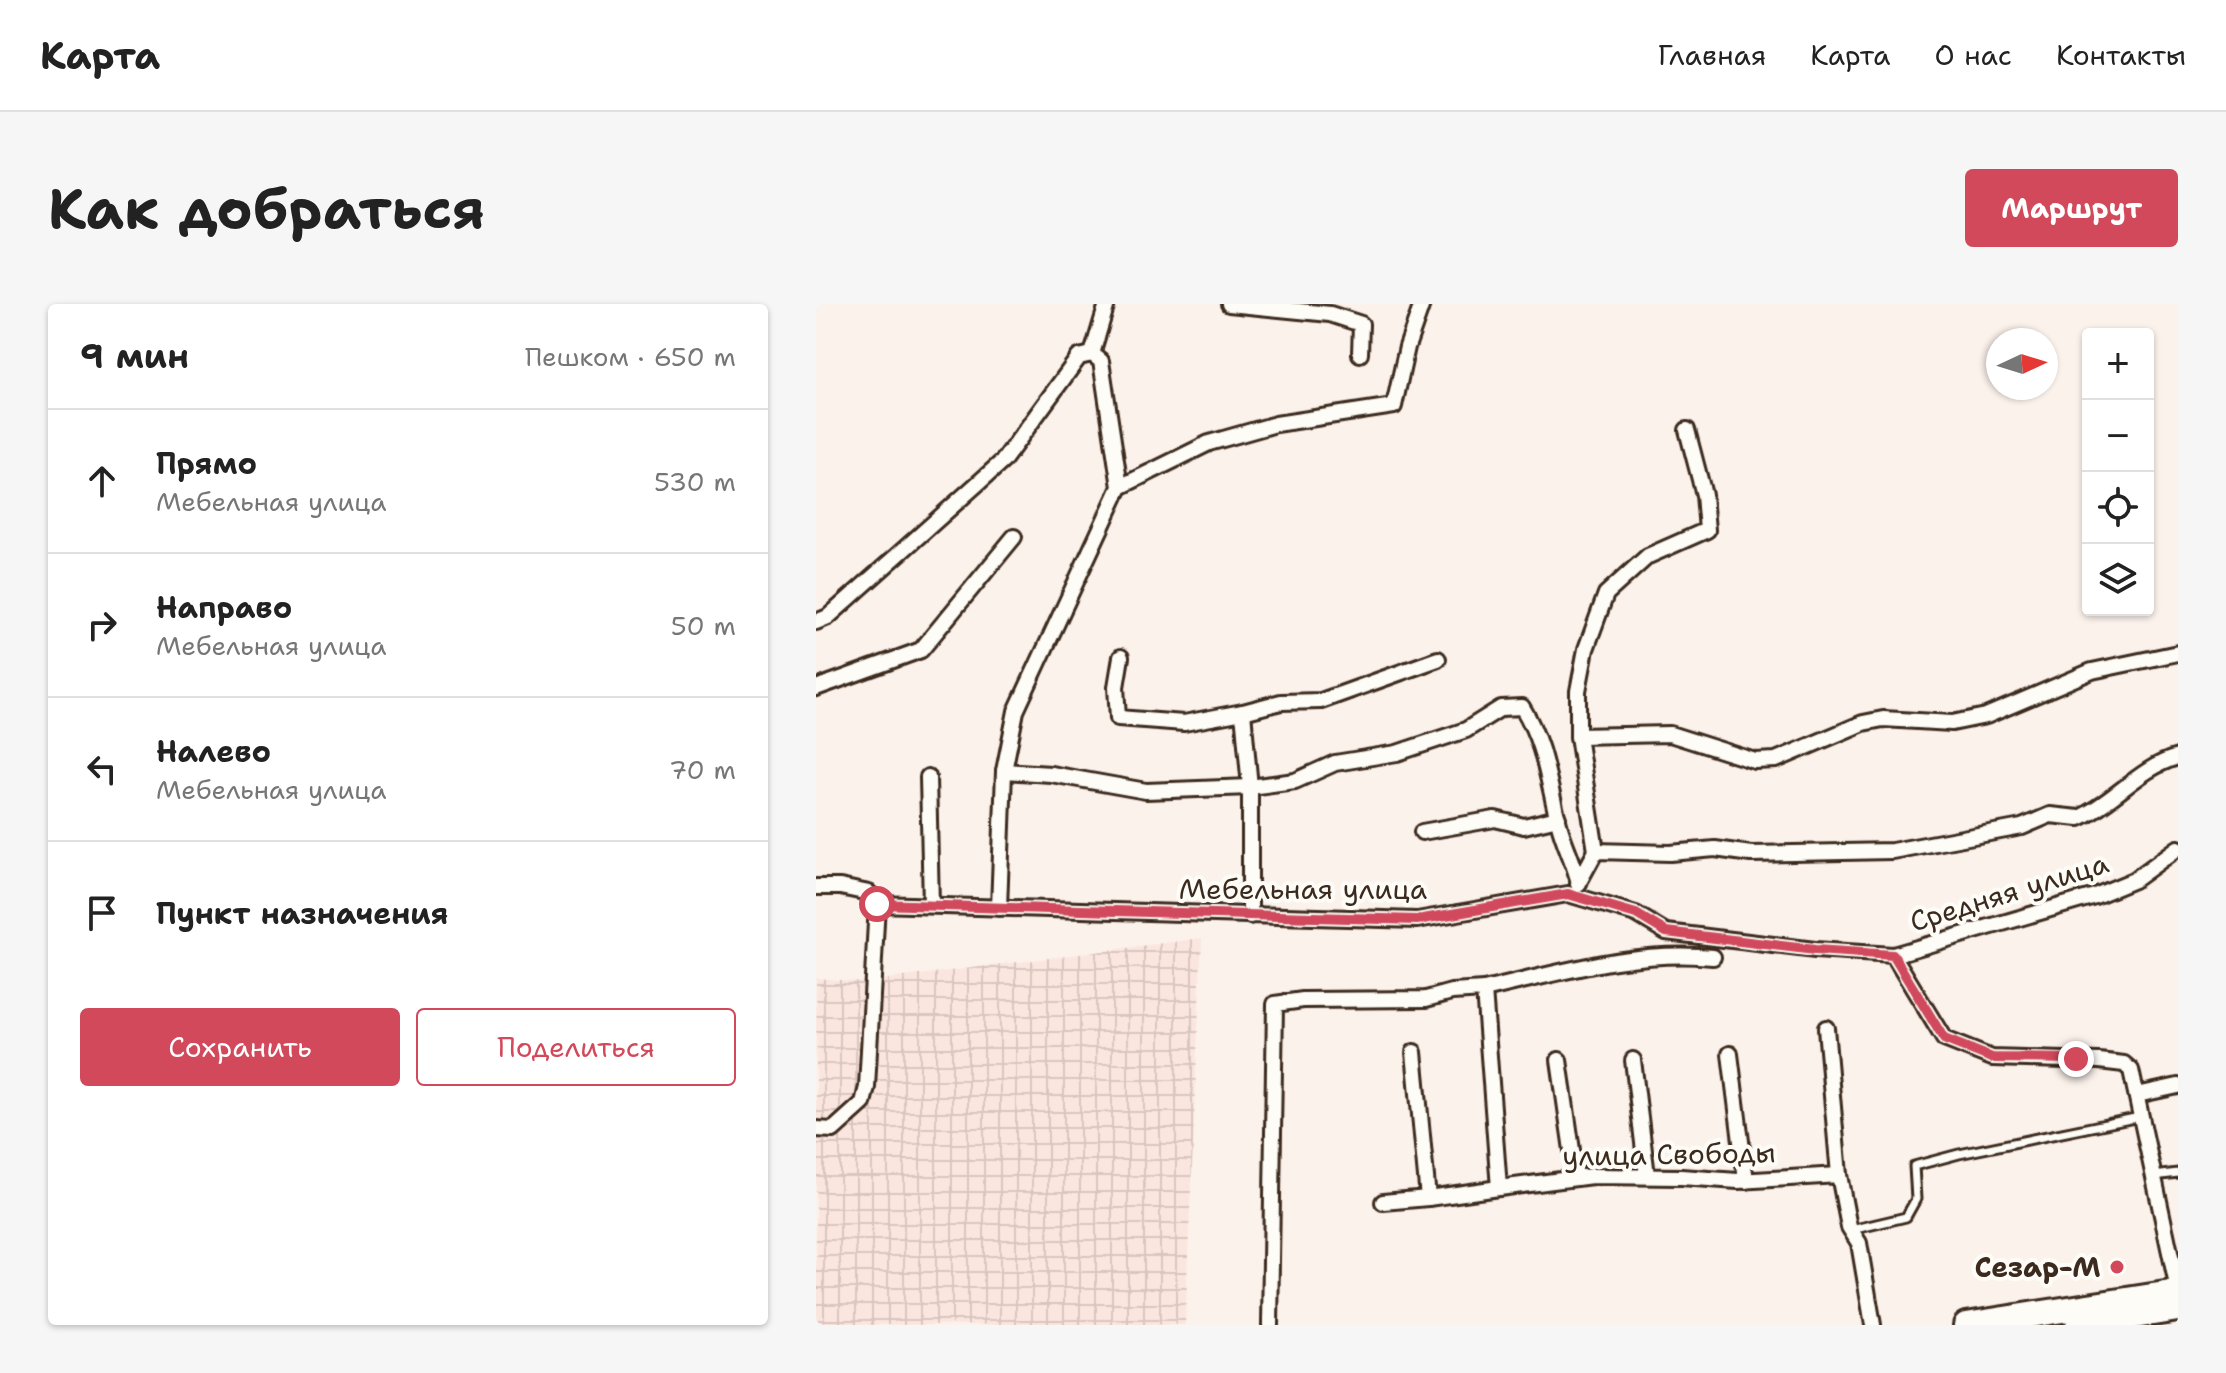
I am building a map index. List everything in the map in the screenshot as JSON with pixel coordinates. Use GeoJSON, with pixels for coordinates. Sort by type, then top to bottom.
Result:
{"type":"FeatureCollection","features":[{"type":"Feature","properties":{"kind":"main road"},"geometry":{"type":"LineString","coordinates":[[2081,1321],[2178,1292]]}},
{"type":"Feature","properties":{"kind":"main road"},"geometry":{"type":"LineString","coordinates":[[1966,1325],[2081,1321],[2178,1309]]}},
{"type":"Feature","properties":{"kind":"street"},"geometry":{"type":"LineString","coordinates":[[1092,354],[1107,304]]}},
{"type":"Feature","properties":{"kind":"street"},"geometry":{"type":"LineString","coordinates":[[1229,304],[1288,307],[1330,314],[1361,324],[1360,354]]}},
{"type":"Feature","properties":{"kind":"street"},"geometry":{"type":"LineString","coordinates":[[1120,487],[1209,443],[1276,424],[1394,406],[1407,347],[1422,304]]}},
{"type":"Feature","properties":{"kind":"street"},"geometry":{"type":"LineString","coordinates":[[999,908],[1004,771],[1016,711],[1120,487],[1101,361],[1092,354]]}},
{"type":"Feature","properties":{"kind":"street"},"geometry":{"type":"LineString","coordinates":[[816,622],[828,617],[1003,461],[1079,357],[1092,354]]}},
{"type":"Feature","properties":{"kind":"street"},"geometry":{"type":"LineString","coordinates":[[1568,894],[1579,883],[1596,851],[1578,736],[1578,691],[1586,649],[1606,594],[1648,556],[1707,530],[1704,495],[1687,430]]}},
{"type":"Feature","properties":{"kind":"street"},"geometry":{"type":"LineString","coordinates":[[816,688],[921,650],[1014,537]]}},
{"type":"Feature","properties":{"kind":"street"},"geometry":{"type":"LineString","coordinates":[[1578,736],[1648,732],[1670,734],[1755,761],[1776,760],[1863,723],[1883,719],[1952,723],[1986,716],[2092,671],[2178,653]]}},
{"type":"Feature","properties":{"kind":"street"},"geometry":{"type":"LineString","coordinates":[[1121,657],[1116,687],[1118,718],[1184,723],[1281,702],[1321,701],[1438,659]]}},
{"type":"Feature","properties":{"kind":"street"},"geometry":{"type":"LineString","coordinates":[[1004,771],[1051,774],[1146,791],[1250,787],[1295,781],[1335,763],[1397,753],[1466,730],[1501,708],[1522,707],[1536,728],[1558,818],[1579,883]]}},
{"type":"Feature","properties":{"kind":"street"},"geometry":{"type":"LineString","coordinates":[[1243,712],[1250,787],[1250,916]]}},
{"type":"Feature","properties":{"kind":"street"},"geometry":{"type":"LineString","coordinates":[[1596,851],[1670,853],[1715,849],[1751,854],[1814,850],[1892,851],[2022,827],[2050,815],[2083,817],[2131,781],[2178,757]]}},
{"type":"Feature","properties":{"kind":"street"},"geometry":{"type":"LineString","coordinates":[[928,777],[931,905]]}},
{"type":"Feature","properties":{"kind":"street"},"geometry":{"type":"LineString","coordinates":[[1422,832],[1495,819],[1524,826],[1558,818]]}},
{"type":"Feature","properties":{"kind":"street","name":"Средняя улица"},"geometry":{"type":"LineString","coordinates":[[1893,955],[2095,896],[2134,880],[2178,848]]}},
{"type":"Feature","properties":{"kind":"street","name":"Мебельная улица"},"geometry":{"type":"LineString","coordinates":[[816,887],[840,887],[869,893],[877,904],[1417,920],[1568,894],[1636,914],[1666,932],[1815,950],[1893,955]]}},
{"type":"Feature","properties":{"kind":"street"},"geometry":{"type":"LineString","coordinates":[[816,1129],[833,1130],[863,1103],[867,1087],[877,904]]}},
{"type":"Feature","properties":{"kind":"street"},"geometry":{"type":"LineString","coordinates":[[1270,1325],[1275,1004],[1303,1000],[1426,999],[1452,992],[1484,990],[1626,958],[1683,954],[1713,957]]}},
{"type":"Feature","properties":{"kind":"street"},"geometry":{"type":"LineString","coordinates":[[1893,955],[1944,1039],[1992,1058],[2076,1059],[2124,1064],[2131,1070],[2178,1292]]}},
{"type":"Feature","properties":{"kind":"street"},"geometry":{"type":"LineString","coordinates":[[1484,990],[1499,1188]]}},
{"type":"Feature","properties":{"kind":"street"},"geometry":{"type":"LineString","coordinates":[[1826,1028],[1839,1175],[1851,1230],[1859,1243],[1873,1325]]}},
{"type":"Feature","properties":{"kind":"street"},"geometry":{"type":"LineString","coordinates":[[1414,1052],[1428,1198]]}},
{"type":"Feature","properties":{"kind":"street"},"geometry":{"type":"LineString","coordinates":[[1730,1054],[1746,1181]]}},
{"type":"Feature","properties":{"kind":"street"},"geometry":{"type":"LineString","coordinates":[[1559,1060],[1576,1178]]}},
{"type":"Feature","properties":{"kind":"street"},"geometry":{"type":"LineString","coordinates":[[1633,1060],[1647,1176]]}},
{"type":"Feature","properties":{"kind":"street"},"geometry":{"type":"LineString","coordinates":[[2137,1095],[2178,1086]]}},
{"type":"Feature","properties":{"kind":"street","name":"улица Свободы"},"geometry":{"type":"LineString","coordinates":[[1383,1202],[1576,1178],[1647,1176],[1746,1181],[1839,1175]]}},
{"type":"Feature","properties":{"kind":"lane"},"geometry":{"type":"LineString","coordinates":[[1851,1230],[1906,1217],[1916,1199],[1914,1166],[2142,1117]]}},
{"type":"Feature","properties":{"kind":"lane"},"geometry":{"type":"LineString","coordinates":[[2154,1176],[2178,1173]]}},
{"type":"Feature","properties":{"kind":"shaded area"},"geometry":{"type":"Polygon","coordinates":[[[1202,938],[1185,1325],[816,1325],[816,978],[865,982],[1202,938]]]}},
{"type":"Feature","properties":{"kind":"place","name":"Сезар-М"},"geometry":{"type":"Point","coordinates":[2117,1267]}},
{"type":"Feature","properties":{"kind":"route"},"geometry":{"type":"LineString","coordinates":[[877,904],[1417,920],[1568,894],[1636,914],[1666,932],[1815,950],[1893,955],[1944,1039],[1992,1058],[2076,1059]]}}]}
